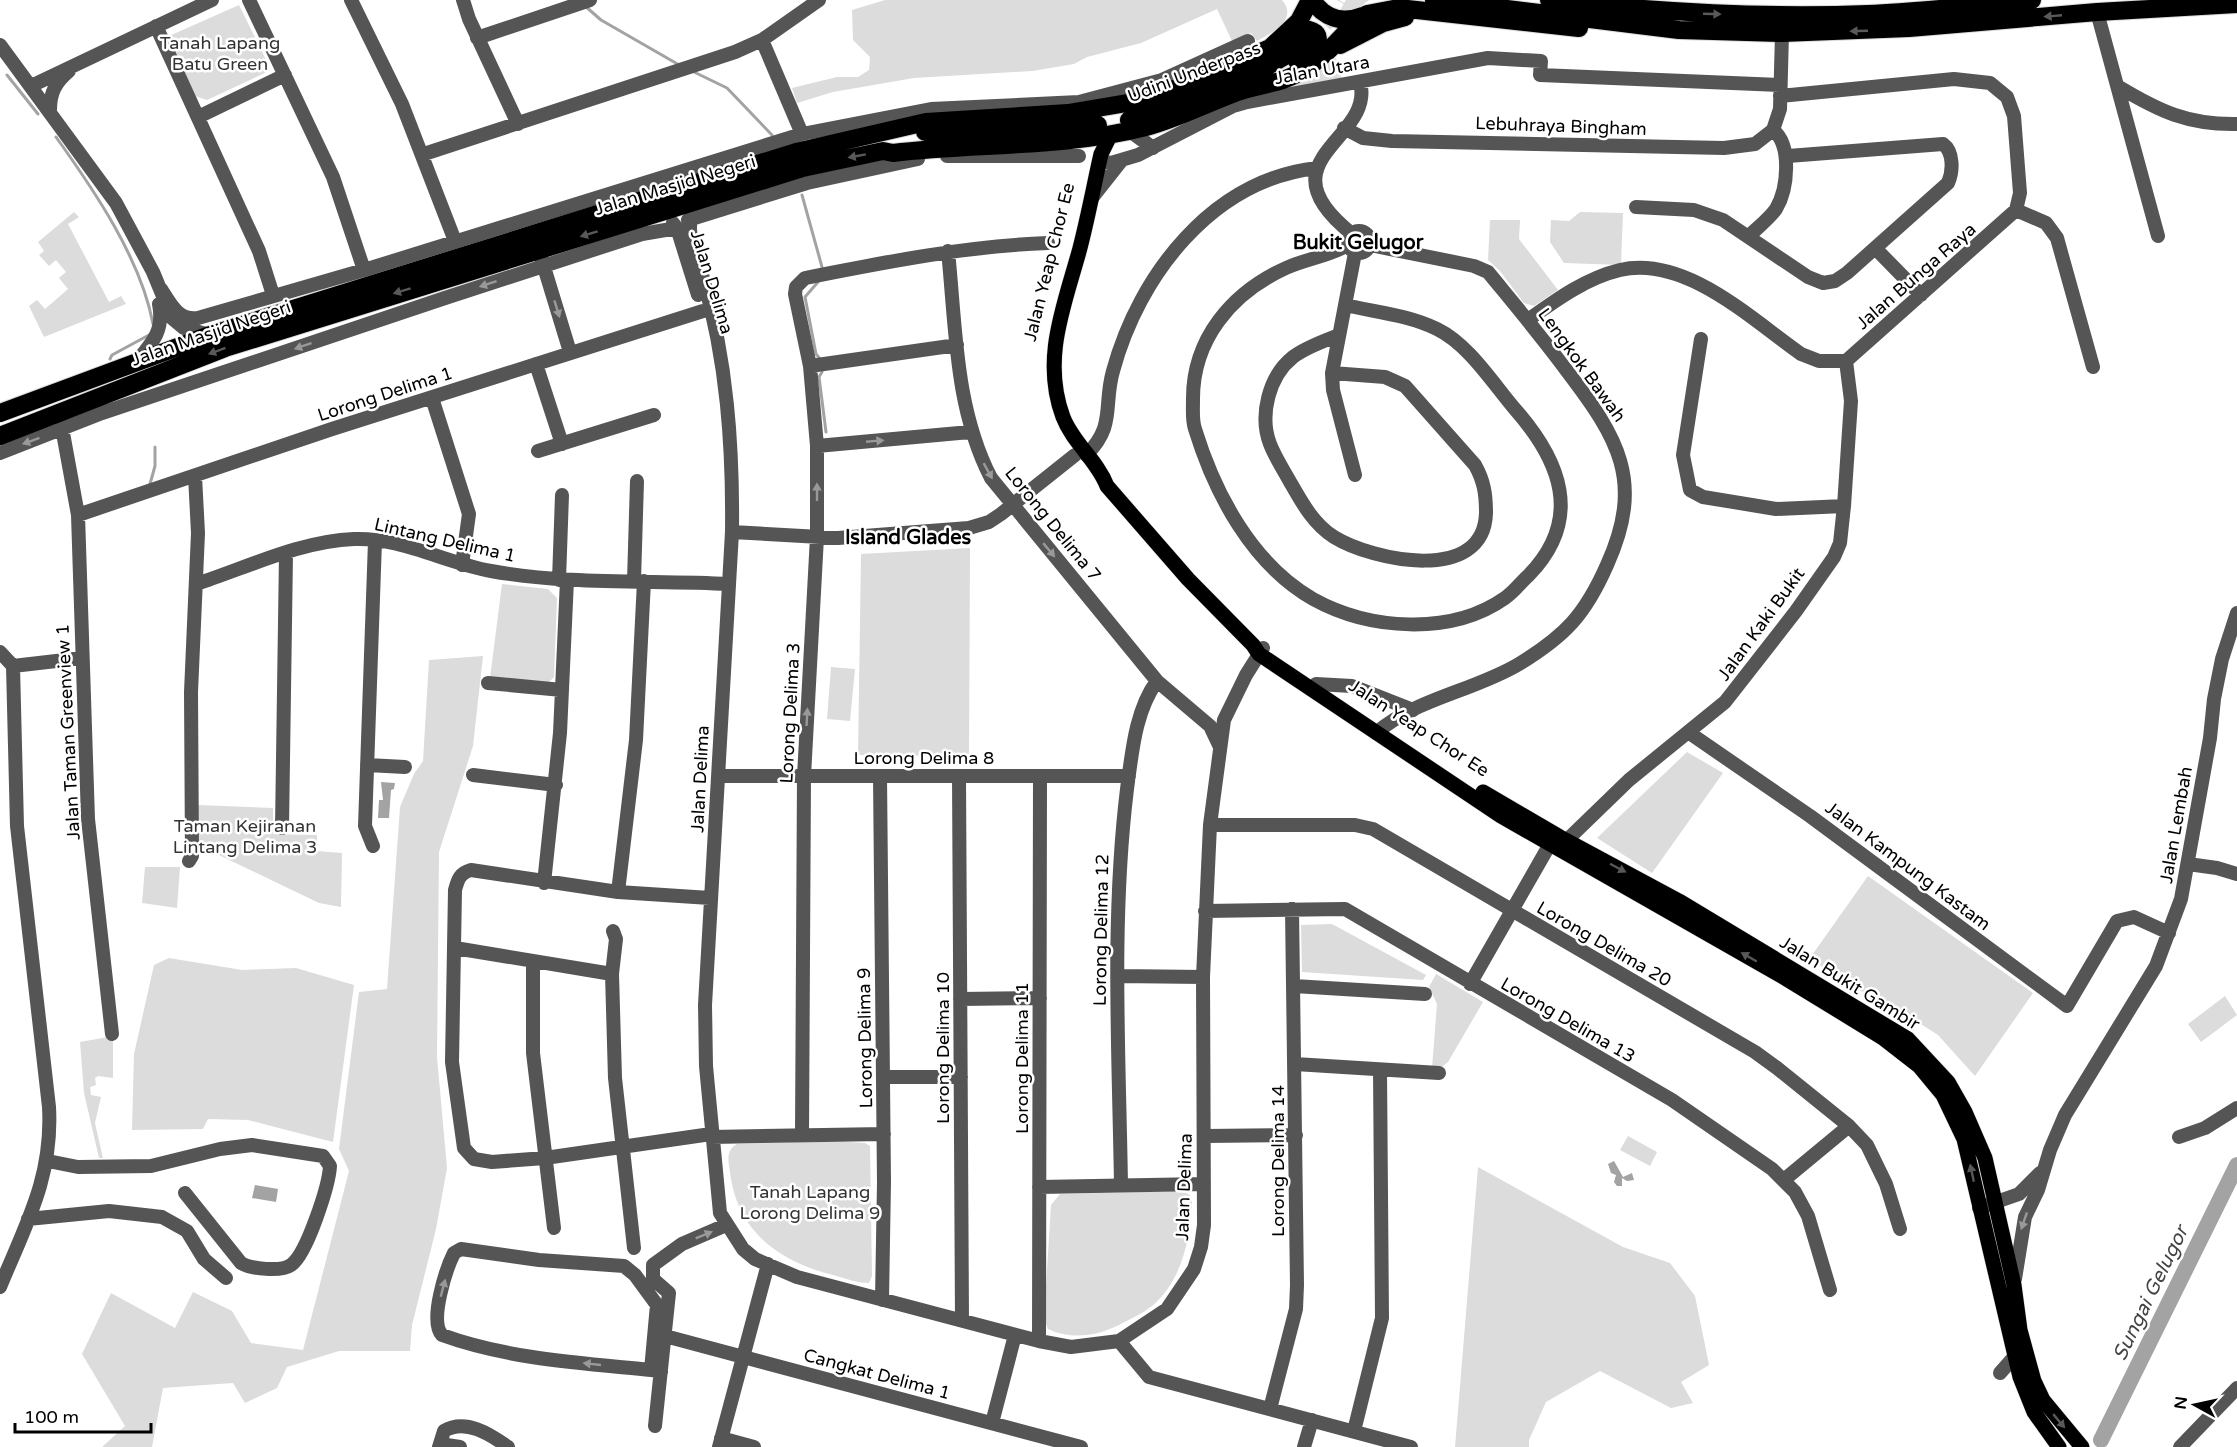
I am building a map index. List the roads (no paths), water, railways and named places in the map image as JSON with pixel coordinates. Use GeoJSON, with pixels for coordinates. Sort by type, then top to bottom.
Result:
{"type":"FeatureCollection","features":[{"type":"Feature","properties":{"kind":"highway"},"geometry":{"type":"LineString","coordinates":[[1311,0],[1321,11],[1333,18],[1346,20],[1399,8],[1432,6],[1722,14],[1865,14],[2031,0]]}},
{"type":"Feature","properties":{"kind":"highway","name":"Jalan Masjid Negeri"},"geometry":{"type":"LineString","coordinates":[[0,436],[61,421],[225,348],[433,282],[542,257],[623,223],[883,142],[891,128],[926,122],[1068,113],[1139,101],[1177,88],[1270,48],[1299,21],[1311,0]]}},
{"type":"Feature","properties":{"kind":"highway","name":"Jalan Masjid Negeri"},"geometry":{"type":"LineString","coordinates":[[0,413],[210,335],[746,156],[774,158],[845,139],[883,142],[893,153],[1081,147],[1111,134],[1176,118],[1237,92],[1285,79],[1326,54],[1380,0]]}},
{"type":"Feature","properties":{"kind":"highway"},"geometry":{"type":"LineString","coordinates":[[1406,0],[1432,6],[1608,30],[1658,33],[1679,30]]}},
{"type":"Feature","properties":{"kind":"highway"},"geometry":{"type":"LineString","coordinates":[[1549,0],[1577,10],[1679,30],[1782,33],[1909,28],[2097,12],[2237,4]]}},
{"type":"Feature","properties":{"kind":"highway"},"geometry":{"type":"LineString","coordinates":[[1615,0],[1653,11]]}},
{"type":"Feature","properties":{"kind":"highway"},"geometry":{"type":"LineString","coordinates":[[1326,54],[1383,23],[1432,6]]}},
{"type":"Feature","properties":{"kind":"highway"},"geometry":{"type":"LineString","coordinates":[[1237,92],[1312,53],[1317,39],[1312,31],[1304,29],[1283,45],[1270,48]]}},
{"type":"Feature","properties":{"kind":"highway","name":"Udini Underpass"},"geometry":{"type":"LineString","coordinates":[[883,142],[892,144],[952,132],[1086,127],[1127,121],[1209,92],[1269,66],[1302,45]]}},
{"type":"Feature","properties":{"kind":"highway"},"geometry":{"type":"LineString","coordinates":[[61,421],[59,404],[65,399],[158,361],[169,351]]}},
{"type":"Feature","properties":{"kind":"main road","name":"Jalan Yeap Chor Ee"},"geometry":{"type":"LineString","coordinates":[[1080,455],[1062,416],[1053,347],[1100,161],[1111,134]]}},
{"type":"Feature","properties":{"kind":"main road","name":"Jalan Yeap Chor Ee"},"geometry":{"type":"LineString","coordinates":[[1081,147],[1092,154],[1093,162],[1052,323],[1047,370],[1052,402],[1060,428],[1080,455],[1102,474],[1107,486],[1188,579],[1259,649],[1380,730],[1566,841]]}},
{"type":"Feature","properties":{"kind":"main road","name":"Jalan Yeap Chor Ee"},"geometry":{"type":"LineString","coordinates":[[1259,649],[1316,684],[1501,816],[1551,844]]}},
{"type":"Feature","properties":{"kind":"main road","name":"Jalan Bukit Gambir"},"geometry":{"type":"LineString","coordinates":[[1566,841],[1679,901],[1908,1039],[1948,1082],[1965,1112],[1985,1158],[2014,1284],[2020,1330],[2034,1381],[2043,1401],[2082,1447]]}},
{"type":"Feature","properties":{"kind":"main road","name":"Jalan Bukit Gambir"},"geometry":{"type":"LineString","coordinates":[[1551,844],[1806,990],[1883,1038],[1919,1066],[1943,1095],[1964,1139],[2020,1377],[2034,1412],[2059,1447]]}},
{"type":"Feature","properties":{"kind":"street"},"geometry":{"type":"LineString","coordinates":[[31,86],[212,0]]}},
{"type":"Feature","properties":{"kind":"street"},"geometry":{"type":"LineString","coordinates":[[249,0],[333,177],[364,270]]}},
{"type":"Feature","properties":{"kind":"street"},"geometry":{"type":"LineString","coordinates":[[351,0],[424,154],[454,241]]}},
{"type":"Feature","properties":{"kind":"street"},"geometry":{"type":"LineString","coordinates":[[463,0],[477,38],[518,124]]}},
{"type":"Feature","properties":{"kind":"street"},"geometry":{"type":"LineString","coordinates":[[477,38],[589,0]]}},
{"type":"Feature","properties":{"kind":"street"},"geometry":{"type":"LineString","coordinates":[[424,154],[681,71],[762,40],[819,0]]}},
{"type":"Feature","properties":{"kind":"street"},"geometry":{"type":"LineString","coordinates":[[2097,12],[2158,236]]}},
{"type":"Feature","properties":{"kind":"street"},"geometry":{"type":"LineString","coordinates":[[156,26],[259,250],[273,295]]}},
{"type":"Feature","properties":{"kind":"street"},"geometry":{"type":"LineString","coordinates":[[1749,236],[1778,205],[1788,156],[1780,136],[1773,130],[1780,90],[1782,33]]}},
{"type":"Feature","properties":{"kind":"street"},"geometry":{"type":"LineString","coordinates":[[762,40],[802,134]]}},
{"type":"Feature","properties":{"kind":"street"},"geometry":{"type":"LineString","coordinates":[[161,289],[178,313],[191,319],[746,156],[802,134],[931,109],[1079,102],[1162,80],[1248,42]]}},
{"type":"Feature","properties":{"kind":"street"},"geometry":{"type":"LineString","coordinates":[[0,45],[50,110],[116,203],[153,272],[176,323],[184,328],[210,335]]}},
{"type":"Feature","properties":{"kind":"street","name":"Jalan Utara"},"geometry":{"type":"LineString","coordinates":[[1100,161],[1111,164],[1153,148],[1233,106],[1488,58],[1541,61],[1540,75],[1780,90]]}},
{"type":"Feature","properties":{"kind":"street"},"geometry":{"type":"LineString","coordinates":[[50,110],[52,92],[57,81],[77,63]]}},
{"type":"Feature","properties":{"kind":"street"},"geometry":{"type":"LineString","coordinates":[[198,117],[285,75]]}},
{"type":"Feature","properties":{"kind":"street"},"geometry":{"type":"LineString","coordinates":[[1780,90],[1954,79],[1990,83],[2007,97],[2014,116],[2020,193],[2016,210],[2046,223],[2057,238],[2093,367]]}},
{"type":"Feature","properties":{"kind":"street"},"geometry":{"type":"LineString","coordinates":[[1354,475],[1333,390],[1332,373],[1345,305],[1352,244],[1358,231],[1365,233],[1370,245],[1362,253],[1352,244],[1321,202],[1317,168],[1362,102],[1360,82]]}},
{"type":"Feature","properties":{"kind":"street"},"geometry":{"type":"LineString","coordinates":[[2119,87],[2160,111],[2184,119],[2237,124]]}},
{"type":"Feature","properties":{"kind":"street","name":"Lebuhraya Bingham"},"geometry":{"type":"LineString","coordinates":[[1344,128],[1363,138],[1383,140],[1724,148],[1755,144],[1773,130]]}},
{"type":"Feature","properties":{"kind":"street"},"geometry":{"type":"LineString","coordinates":[[1130,131],[1153,148]]}},
{"type":"Feature","properties":{"kind":"street"},"geometry":{"type":"LineString","coordinates":[[1636,207],[1694,210],[1723,220],[1808,277],[1823,283],[1835,281],[1875,249],[1948,183],[1951,174],[1951,154],[1946,146],[1939,144],[1788,156]]}},
{"type":"Feature","properties":{"kind":"street"},"geometry":{"type":"LineString","coordinates":[[0,453],[61,421],[102,413],[439,300],[542,257],[683,224],[807,183],[908,160],[1081,147]]}},
{"type":"Feature","properties":{"kind":"street"},"geometry":{"type":"LineString","coordinates":[[1091,199],[1122,160]]}},
{"type":"Feature","properties":{"kind":"street"},"geometry":{"type":"LineString","coordinates":[[732,532],[817,537],[969,528],[988,522],[1103,437],[1111,378],[1128,323],[1146,288],[1165,261],[1205,221],[1229,201],[1269,177],[1317,168]]}},
{"type":"Feature","properties":{"kind":"street","name":"Jalan Delima"},"geometry":{"type":"LineString","coordinates":[[698,201],[683,224],[703,311],[716,356],[721,365]]}},
{"type":"Feature","properties":{"kind":"street","name":"Jalan Bunga Raya"},"geometry":{"type":"LineString","coordinates":[[1846,361],[2016,210]]}},
{"type":"Feature","properties":{"kind":"street","name":"Jalan Delima"},"geometry":{"type":"LineString","coordinates":[[623,223],[640,226],[668,222],[683,224]]}},
{"type":"Feature","properties":{"kind":"street","name":"Jalan Delima"},"geometry":{"type":"LineString","coordinates":[[683,224],[714,318],[732,462],[732,532],[705,1005],[711,1136],[720,1212],[743,1249],[755,1259],[797,1277],[1039,1341],[1071,1347],[1119,1341],[1167,1309],[1194,1269],[1201,1247],[1204,1225],[1205,1136],[1204,911],[1210,825],[1224,720],[1259,649]]}},
{"type":"Feature","properties":{"kind":"street"},"geometry":{"type":"LineString","coordinates":[[948,251],[1048,243]]}},
{"type":"Feature","properties":{"kind":"street"},"geometry":{"type":"LineString","coordinates":[[1345,305],[1425,324],[1448,336],[1465,351],[1535,432],[1552,462],[1561,505],[1560,518],[1552,542],[1542,560],[1520,584],[1506,597],[1486,609],[1450,621],[1397,623],[1341,611],[1313,599],[1289,582],[1255,548],[1228,508],[1202,452],[1193,422],[1192,392],[1195,368],[1204,342],[1217,321],[1245,292],[1270,276],[1352,244]]}},
{"type":"Feature","properties":{"kind":"street","name":"Lengkok Bawah"},"geometry":{"type":"LineString","coordinates":[[1370,245],[1474,266],[1488,272],[1599,413],[1614,441],[1626,489],[1624,519],[1614,551],[1586,609],[1554,641],[1516,665],[1413,710],[1380,730]]}},
{"type":"Feature","properties":{"kind":"street"},"geometry":{"type":"LineString","coordinates":[[1875,249],[1921,295]]}},
{"type":"Feature","properties":{"kind":"street","name":"Lorong Delima 3"},"geometry":{"type":"LineString","coordinates":[[802,1135],[804,776],[817,537],[816,446],[810,366],[795,294],[796,287],[805,278],[948,251]]}},
{"type":"Feature","properties":{"kind":"street","name":"Lorong Delima 7"},"geometry":{"type":"LineString","coordinates":[[948,251],[965,412],[970,432],[991,478],[1157,681],[1210,726],[1220,747]]}},
{"type":"Feature","properties":{"kind":"street"},"geometry":{"type":"LineString","coordinates":[[542,257],[570,352]]}},
{"type":"Feature","properties":{"kind":"street"},"geometry":{"type":"LineString","coordinates":[[1528,320],[1571,292],[1604,275],[1636,267],[1659,269],[1700,283],[1801,354],[1820,361],[1846,361]]}},
{"type":"Feature","properties":{"kind":"street"},"geometry":{"type":"LineString","coordinates":[[138,360],[159,333],[162,319],[153,272]]}},
{"type":"Feature","properties":{"kind":"street"},"geometry":{"type":"LineString","coordinates":[[433,282],[439,300]]}},
{"type":"Feature","properties":{"kind":"street","name":"Lorong Delima 1"},"geometry":{"type":"LineString","coordinates":[[78,515],[570,352],[703,311]]}},
{"type":"Feature","properties":{"kind":"street"},"geometry":{"type":"LineString","coordinates":[[1332,373],[1385,377],[1405,386],[1475,465],[1483,480],[1486,496],[1482,535],[1474,546],[1457,555],[1420,561],[1399,560],[1360,549],[1334,537],[1306,510],[1270,443],[1266,430],[1267,407],[1273,384],[1291,358],[1339,335]]}},
{"type":"Feature","properties":{"kind":"street"},"geometry":{"type":"LineString","coordinates":[[1701,339],[1683,455],[1690,490],[1702,497],[1776,509],[1844,506]]}},
{"type":"Feature","properties":{"kind":"street"},"geometry":{"type":"LineString","coordinates":[[810,366],[957,345]]}},
{"type":"Feature","properties":{"kind":"street","name":"Jalan Kaki Bukit"},"geometry":{"type":"LineString","coordinates":[[1566,841],[1629,780],[1739,687],[1796,611],[1837,551],[1844,506],[1851,401],[1846,361]]}},
{"type":"Feature","properties":{"kind":"street"},"geometry":{"type":"LineString","coordinates":[[536,364],[562,444]]}},
{"type":"Feature","properties":{"kind":"street"},"geometry":{"type":"LineString","coordinates":[[432,398],[469,514],[462,565]]}},
{"type":"Feature","properties":{"kind":"street"},"geometry":{"type":"LineString","coordinates":[[538,451],[654,415]]}},
{"type":"Feature","properties":{"kind":"street","name":"Jalan Taman Greenview 1"},"geometry":{"type":"LineString","coordinates":[[61,421],[78,515],[88,819],[112,1034]]}},
{"type":"Feature","properties":{"kind":"street"},"geometry":{"type":"LineString","coordinates":[[816,446],[970,432]]}},
{"type":"Feature","properties":{"kind":"street"},"geometry":{"type":"LineString","coordinates":[[189,861],[192,856],[190,692],[198,533],[195,476]]}},
{"type":"Feature","properties":{"kind":"street"},"geometry":{"type":"LineString","coordinates":[[618,892],[636,740],[638,481]]}},
{"type":"Feature","properties":{"kind":"street"},"geometry":{"type":"LineString","coordinates":[[544,883],[555,785],[562,690],[562,495]]}},
{"type":"Feature","properties":{"kind":"street","name":"Lintang Delima 1"},"geometry":{"type":"LineString","coordinates":[[196,584],[286,554],[330,542],[356,539],[392,544],[462,565],[563,580],[729,584]]}},
{"type":"Feature","properties":{"kind":"street"},"geometry":{"type":"LineString","coordinates":[[373,846],[368,840],[365,826],[375,542]]}},
{"type":"Feature","properties":{"kind":"street"},"geometry":{"type":"LineString","coordinates":[[282,828],[286,554]]}},
{"type":"Feature","properties":{"kind":"street","name":"Jalan Lembah"},"geometry":{"type":"LineString","coordinates":[[2014,1284],[2020,1234],[2065,1114],[2141,994],[2156,966],[2169,933],[2188,864],[2222,659],[2237,613]]}},
{"type":"Feature","properties":{"kind":"street"},"geometry":{"type":"LineString","coordinates":[[0,652],[13,666],[17,826],[49,1107],[48,1161],[28,1219],[0,1287]]}},
{"type":"Feature","properties":{"kind":"street"},"geometry":{"type":"LineString","coordinates":[[13,666],[82,658]]}},
{"type":"Feature","properties":{"kind":"street","name":"Lorong Delima 12"},"geometry":{"type":"LineString","coordinates":[[1121,1185],[1118,875],[1129,776],[1143,705],[1157,681]]}},
{"type":"Feature","properties":{"kind":"street"},"geometry":{"type":"LineString","coordinates":[[488,683],[562,690]]}},
{"type":"Feature","properties":{"kind":"street"},"geometry":{"type":"LineString","coordinates":[[1316,684],[1352,686],[1413,710]]}},
{"type":"Feature","properties":{"kind":"street","name":"Lorong Delima 7"},"geometry":{"type":"LineString","coordinates":[[1193,713],[1224,720]]}},
{"type":"Feature","properties":{"kind":"street","name":"Jalan Kampung Kastam"},"geometry":{"type":"LineString","coordinates":[[1688,732],[1810,816],[2067,1006],[2117,921],[2134,916],[2169,933]]}},
{"type":"Feature","properties":{"kind":"street"},"geometry":{"type":"LineString","coordinates":[[367,765],[405,767]]}},
{"type":"Feature","properties":{"kind":"street"},"geometry":{"type":"LineString","coordinates":[[473,776],[555,785]]}},
{"type":"Feature","properties":{"kind":"street","name":"Lorong Delima 8"},"geometry":{"type":"LineString","coordinates":[[718,776],[1129,776]]}},
{"type":"Feature","properties":{"kind":"street","name":"Lorong Delima 9"},"geometry":{"type":"LineString","coordinates":[[880,776],[884,1134],[882,1300]]}},
{"type":"Feature","properties":{"kind":"street","name":"Lorong Delima 10"},"geometry":{"type":"LineString","coordinates":[[959,776],[962,1320]]}},
{"type":"Feature","properties":{"kind":"street","name":"Lorong Delima 11"},"geometry":{"type":"LineString","coordinates":[[1039,1341],[1040,776]]}},
{"type":"Feature","properties":{"kind":"street","name":"Lorong Delima 20"},"geometry":{"type":"LineString","coordinates":[[1210,825],[1361,825],[1373,829],[1755,1052],[1849,1126],[1867,1145],[1879,1167],[1900,1229]]}},
{"type":"Feature","properties":{"kind":"street"},"geometry":{"type":"LineString","coordinates":[[1470,984],[1551,844]]}},
{"type":"Feature","properties":{"kind":"street"},"geometry":{"type":"LineString","coordinates":[[2188,864],[2217,868],[2237,874]]}},
{"type":"Feature","properties":{"kind":"street"},"geometry":{"type":"LineString","coordinates":[[710,898],[618,892],[544,883],[471,870],[459,876],[456,890],[452,1062],[464,1148],[469,1155],[481,1162],[492,1162],[545,1158],[711,1136],[884,1134]]}},
{"type":"Feature","properties":{"kind":"street","name":"Lorong Delima 14"},"geometry":{"type":"LineString","coordinates":[[1270,1409],[1296,1309],[1293,909]]}},
{"type":"Feature","properties":{"kind":"street","name":"Lorong Delima 13"},"geometry":{"type":"LineString","coordinates":[[1204,911],[1345,909],[1672,1100],[1724,1133],[1785,1179],[1808,1216],[1830,1290]]}},
{"type":"Feature","properties":{"kind":"street"},"geometry":{"type":"LineString","coordinates":[[613,931],[616,939],[612,974],[615,1078],[634,1248]]}},
{"type":"Feature","properties":{"kind":"street"},"geometry":{"type":"LineString","coordinates":[[455,948],[612,974]]}},
{"type":"Feature","properties":{"kind":"street"},"geometry":{"type":"LineString","coordinates":[[533,961],[533,1053],[555,1228]]}},
{"type":"Feature","properties":{"kind":"street"},"geometry":{"type":"LineString","coordinates":[[1118,976],[1203,977]]}},
{"type":"Feature","properties":{"kind":"street"},"geometry":{"type":"LineString","coordinates":[[1294,986],[1425,994]]}},
{"type":"Feature","properties":{"kind":"street"},"geometry":{"type":"LineString","coordinates":[[960,999],[1040,998]]}},
{"type":"Feature","properties":{"kind":"street"},"geometry":{"type":"LineString","coordinates":[[1295,1065],[1438,1074]]}},
{"type":"Feature","properties":{"kind":"street"},"geometry":{"type":"LineString","coordinates":[[1354,1431],[1382,1318],[1380,1070]]}},
{"type":"Feature","properties":{"kind":"street"},"geometry":{"type":"LineString","coordinates":[[883,1077],[961,1077]]}},
{"type":"Feature","properties":{"kind":"street"},"geometry":{"type":"LineString","coordinates":[[2179,1137],[2205,1128],[2237,1108]]}},
{"type":"Feature","properties":{"kind":"street"},"geometry":{"type":"LineString","coordinates":[[1785,1179],[1849,1126]]}},
{"type":"Feature","properties":{"kind":"street"},"geometry":{"type":"LineString","coordinates":[[1205,1136],[1296,1135]]}},
{"type":"Feature","properties":{"kind":"street"},"geometry":{"type":"LineString","coordinates":[[48,1161],[78,1167],[151,1166],[220,1149],[252,1144],[323,1156],[330,1166],[327,1185],[303,1250],[293,1263],[285,1268],[250,1267],[241,1263],[185,1193]]}},
{"type":"Feature","properties":{"kind":"street"},"geometry":{"type":"LineString","coordinates":[[1979,1208],[1996,1204],[2019,1194],[2045,1167]]}},
{"type":"Feature","properties":{"kind":"street"},"geometry":{"type":"LineString","coordinates":[[1040,1186],[1204,1184]]}},
{"type":"Feature","properties":{"kind":"street","name":"Jalan Delima"},"geometry":{"type":"LineString","coordinates":[[719,1195],[738,1229],[768,1264]]}},
{"type":"Feature","properties":{"kind":"street"},"geometry":{"type":"LineString","coordinates":[[28,1219],[109,1211],[162,1216],[187,1231],[204,1259],[226,1278]]}},
{"type":"Feature","properties":{"kind":"street"},"geometry":{"type":"LineString","coordinates":[[656,1371],[665,1336],[669,1293],[653,1280],[652,1269],[658,1259],[682,1244],[726,1225]]}},
{"type":"Feature","properties":{"kind":"street"},"geometry":{"type":"LineString","coordinates":[[655,1426],[656,1371],[657,1305],[630,1270],[616,1264],[539,1260],[461,1249],[452,1256],[436,1322],[442,1335],[526,1356],[656,1371]]}},
{"type":"Feature","properties":{"kind":"street"},"geometry":{"type":"LineString","coordinates":[[754,1447],[720,1443],[768,1264]]}},
{"type":"Feature","properties":{"kind":"street"},"geometry":{"type":"LineString","coordinates":[[992,1423],[1016,1335]]}},
{"type":"Feature","properties":{"kind":"street","name":"Cangkat Delima 1"},"geometry":{"type":"LineString","coordinates":[[665,1336],[1081,1447]]}},
{"type":"Feature","properties":{"kind":"street"},"geometry":{"type":"LineString","coordinates":[[1119,1341],[1149,1377],[1411,1447]]}},
{"type":"Feature","properties":{"kind":"street"},"geometry":{"type":"LineString","coordinates":[[2180,1447],[2237,1388]]}},
{"type":"Feature","properties":{"kind":"street"},"geometry":{"type":"LineString","coordinates":[[1304,1447],[1312,1420]]}},
{"type":"Feature","properties":{"kind":"street"},"geometry":{"type":"LineString","coordinates":[[460,1447],[439,1445],[444,1431],[450,1428],[471,1427],[490,1435],[508,1447]]}},
{"type":"Feature","properties":{"kind":"street"},"geometry":{"type":"LineString","coordinates":[[2045,1447],[2046,1431]]}},
{"type":"Feature","properties":{"kind":"waterway"},"geometry":{"type":"LineString","coordinates":[[585,6],[601,20],[681,66]]}},
{"type":"Feature","properties":{"kind":"waterway"},"geometry":{"type":"LineString","coordinates":[[692,71],[727,88],[772,135]]}},
{"type":"Feature","properties":{"kind":"waterway"},"geometry":{"type":"LineString","coordinates":[[7,75],[38,114]]}},
{"type":"Feature","properties":{"kind":"waterway"},"geometry":{"type":"LineString","coordinates":[[56,137],[86,179],[127,250],[147,299],[153,324]]}},
{"type":"Feature","properties":{"kind":"waterway"},"geometry":{"type":"LineString","coordinates":[[802,195],[822,267]]}},
{"type":"Feature","properties":{"kind":"waterway"},"geometry":{"type":"LineString","coordinates":[[818,282],[805,297],[816,354],[821,360]]}},
{"type":"Feature","properties":{"kind":"waterway"},"geometry":{"type":"LineString","coordinates":[[110,359],[112,355],[149,335]]}},
{"type":"Feature","properties":{"kind":"waterway"},"geometry":{"type":"LineString","coordinates":[[822,372],[819,377],[826,432]]}},
{"type":"Feature","properties":{"kind":"waterway"},"geometry":{"type":"LineString","coordinates":[[150,484],[155,466],[155,447]]}},
{"type":"Feature","properties":{"kind":"waterway","name":"Sungai Gelugor"},"geometry":{"type":"LineString","coordinates":[[2101,1440],[2237,1165]]}},
{"type":"Feature","properties":{"kind":"tunnel"},"geometry":{"type":"LineString","coordinates":[[1305,43],[1327,20],[1339,0]]}},
{"type":"Feature","properties":{"kind":"district","name":"Bukit Gelugor"},"geometry":{"type":"Point","coordinates":[1358,242]}},
{"type":"Feature","properties":{"kind":"district","name":"Island Glades"},"geometry":{"type":"Point","coordinates":[908,537]}},
{"type":"Feature","properties":{"kind":"park label","name":"Tanah Lapang Batu Green"},"geometry":{"type":"Point","coordinates":[220,53]}},
{"type":"Feature","properties":{"kind":"park label","name":"Taman Kejiranan Lintang Delima 3"},"geometry":{"type":"Point","coordinates":[245,836]}},
{"type":"Feature","properties":{"kind":"park label","name":"Tanah Lapang Lorong Delima 9"},"geometry":{"type":"Point","coordinates":[810,1202]}}]}
